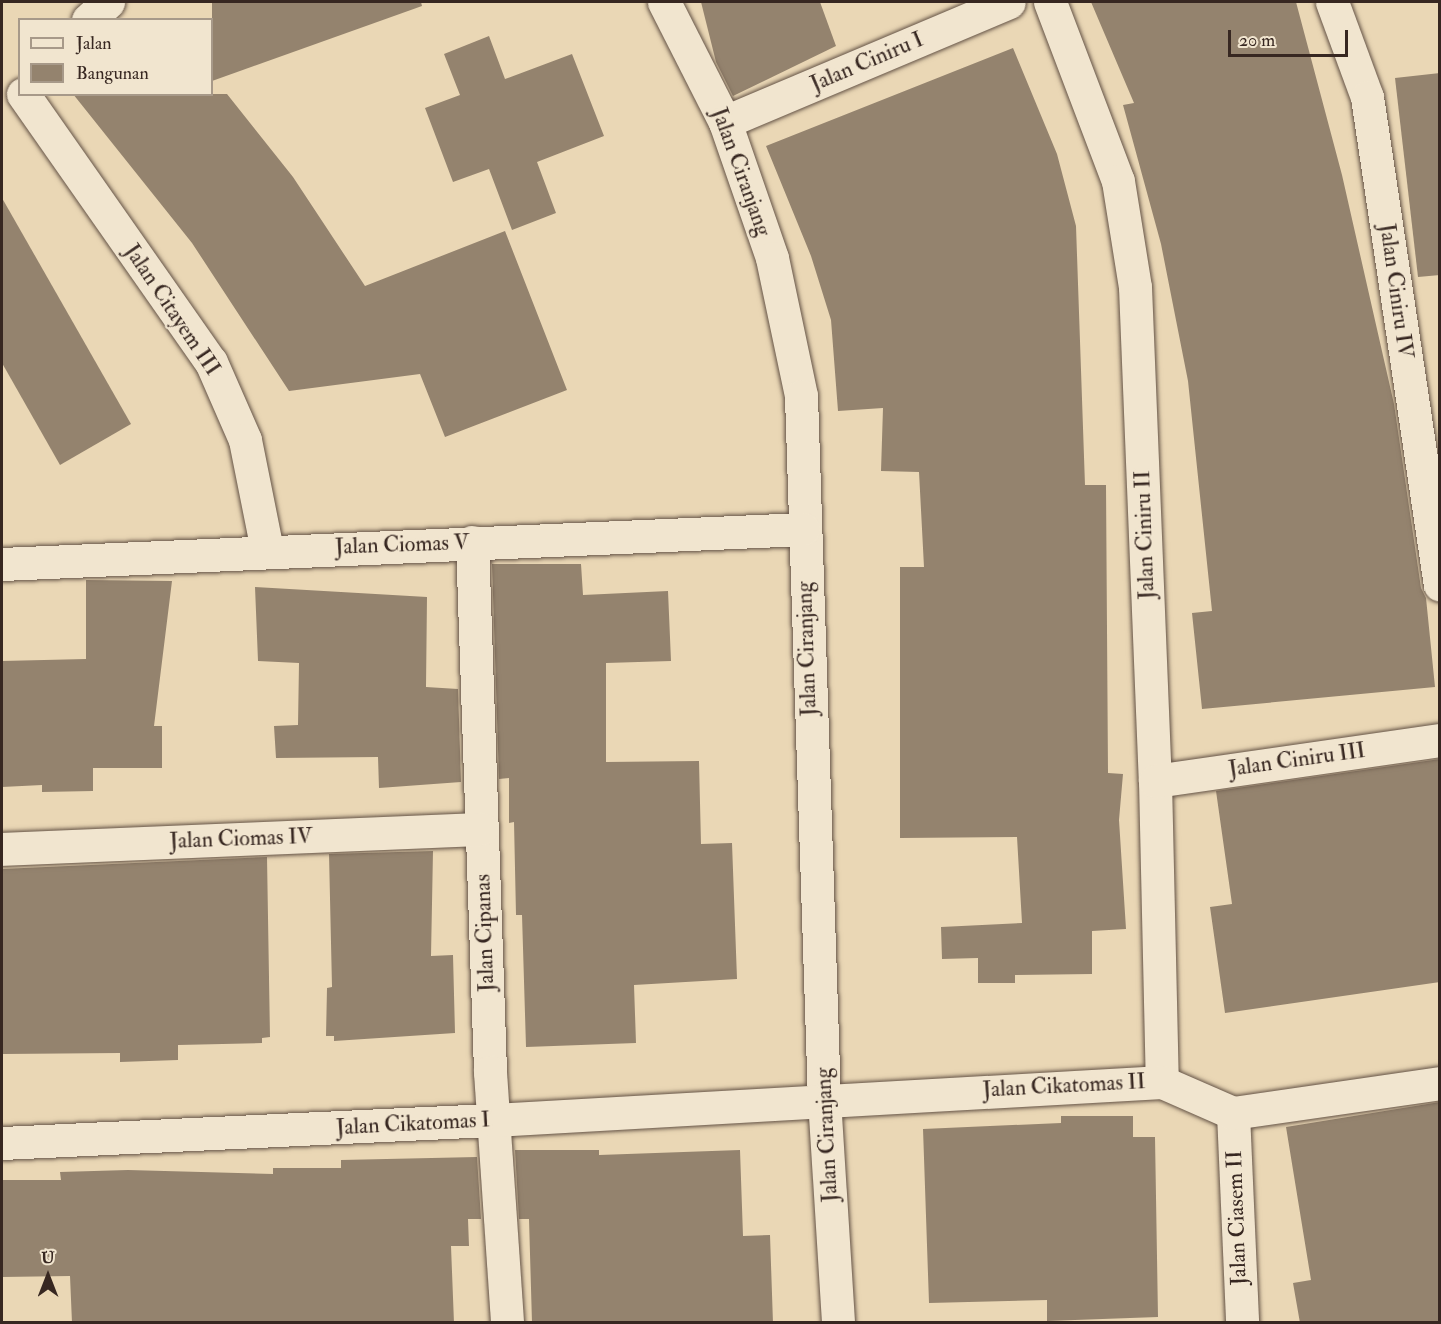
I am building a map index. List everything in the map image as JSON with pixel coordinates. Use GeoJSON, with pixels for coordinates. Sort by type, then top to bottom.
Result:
{"type":"FeatureCollection","features":[{"type":"Feature","properties":{"kind":"street"},"geometry":{"type":"LineString","coordinates":[[90,18],[108,2]]}},
{"type":"Feature","properties":{"kind":"street","name":"Jalan Ciranjang"},"geometry":{"type":"LineString","coordinates":[[664,2],[725,122],[772,258],[789,327],[801,396],[803,529],[824,1099],[838,1323]]}},
{"type":"Feature","properties":{"kind":"street","name":"Jalan Ciniru I"},"geometry":{"type":"LineString","coordinates":[[725,122],[1008,2]]}},
{"type":"Feature","properties":{"kind":"street","name":"Jalan Ciniru II"},"geometry":{"type":"LineString","coordinates":[[1050,2],[1118,181],[1135,287],[1155,781],[1162,1082]]}},
{"type":"Feature","properties":{"kind":"street","name":"Jalan Ciniru IV"},"geometry":{"type":"LineString","coordinates":[[1332,2],[1367,97],[1440,585]]}},
{"type":"Feature","properties":{"kind":"street","name":"Jalan Citayem III"},"geometry":{"type":"LineString","coordinates":[[20,96],[212,362],[245,440],[267,550]]}},
{"type":"Feature","properties":{"kind":"street","name":"Jalan Ciomas V"},"geometry":{"type":"LineString","coordinates":[[2,564],[267,550],[803,529]]}},
{"type":"Feature","properties":{"kind":"street","name":"Jalan Cipanas"},"geometry":{"type":"LineString","coordinates":[[472,542],[481,829],[494,1120],[507,1323]]}},
{"type":"Feature","properties":{"kind":"street","name":"Jalan Ciniru III"},"geometry":{"type":"LineString","coordinates":[[1155,781],[1440,740]]}},
{"type":"Feature","properties":{"kind":"street","name":"Jalan Ciomas IV"},"geometry":{"type":"LineString","coordinates":[[2,849],[481,829]]}},
{"type":"Feature","properties":{"kind":"street","name":"Jalan Cikatomas II"},"geometry":{"type":"LineString","coordinates":[[824,1099],[1162,1082],[1233,1113]]}},
{"type":"Feature","properties":{"kind":"street"},"geometry":{"type":"LineString","coordinates":[[1233,1113],[1440,1083]]}},
{"type":"Feature","properties":{"kind":"street","name":"Jalan Cikatomas I"},"geometry":{"type":"LineString","coordinates":[[2,1143],[494,1120],[824,1099]]}},
{"type":"Feature","properties":{"kind":"street","name":"Jalan Ciasem II"},"geometry":{"type":"LineString","coordinates":[[1233,1113],[1242,1323]]}},
{"type":"Feature","properties":{"kind":"building"},"geometry":{"type":"Polygon","coordinates":[[[212,2],[421,2],[422,6],[213,81],[212,2]]]}},
{"type":"Feature","properties":{"kind":"building"},"geometry":{"type":"Polygon","coordinates":[[[701,2],[820,2],[836,46],[733,96],[716,62],[701,2]]]}},
{"type":"Feature","properties":{"kind":"building"},"geometry":{"type":"Polygon","coordinates":[[[1091,2],[1296,2],[1342,175],[1394,404],[1421,588],[1426,598],[1435,687],[1202,709],[1192,613],[1212,611],[1188,381],[1161,244],[1123,105],[1134,103],[1091,2]]]}},
{"type":"Feature","properties":{"kind":"building"},"geometry":{"type":"Polygon","coordinates":[[[489,36],[505,79],[572,54],[604,136],[537,162],[556,213],[512,230],[489,169],[453,182],[425,108],[460,95],[444,54],[489,36]]]}},
{"type":"Feature","properties":{"kind":"building"},"geometry":{"type":"Polygon","coordinates":[[[1013,48],[1057,154],[1076,226],[1085,485],[1106,485],[1108,773],[1123,774],[1119,820],[1126,929],[1092,931],[1092,974],[1015,975],[1015,983],[978,983],[978,958],[942,959],[941,927],[1022,923],[1017,837],[900,838],[900,567],[924,567],[919,472],[881,471],[883,408],[838,411],[831,320],[811,256],[766,146],[1013,48]]]}},
{"type":"Feature","properties":{"kind":"building"},"geometry":{"type":"Polygon","coordinates":[[[1440,73],[1440,275],[1418,277],[1395,78],[1440,73]]]}},
{"type":"Feature","properties":{"kind":"building"},"geometry":{"type":"Polygon","coordinates":[[[213,94],[227,94],[293,177],[365,286],[505,231],[567,390],[445,437],[420,374],[289,391],[192,243],[75,96],[213,96],[213,94]]]}},
{"type":"Feature","properties":{"kind":"building"},"geometry":{"type":"Polygon","coordinates":[[[2,198],[131,424],[60,465],[2,363],[2,198]]]}},
{"type":"Feature","properties":{"kind":"building"},"geometry":{"type":"Polygon","coordinates":[[[492,564],[581,564],[583,595],[668,591],[671,661],[606,663],[606,762],[699,761],[701,844],[732,843],[737,979],[634,985],[636,1043],[526,1047],[522,915],[516,915],[514,822],[509,823],[509,778],[499,779],[492,564]]]}},
{"type":"Feature","properties":{"kind":"building"},"geometry":{"type":"Polygon","coordinates":[[[86,580],[172,581],[154,726],[162,726],[162,768],[93,768],[93,791],[42,792],[42,785],[2,787],[2,661],[86,659],[86,580]]]}},
{"type":"Feature","properties":{"kind":"building"},"geometry":{"type":"Polygon","coordinates":[[[255,587],[427,597],[426,687],[458,689],[461,782],[379,788],[378,757],[276,758],[274,726],[298,725],[299,663],[258,661],[255,587]]]}},
{"type":"Feature","properties":{"kind":"building"},"geometry":{"type":"Polygon","coordinates":[[[1440,759],[1440,982],[1225,1013],[1210,907],[1232,904],[1216,791],[1440,759]]]}},
{"type":"Feature","properties":{"kind":"building"},"geometry":{"type":"Polygon","coordinates":[[[433,851],[431,956],[453,955],[455,1033],[334,1041],[334,1036],[326,1036],[327,988],[332,987],[329,854],[433,851]]]}},
{"type":"Feature","properties":{"kind":"building"},"geometry":{"type":"Polygon","coordinates":[[[267,857],[270,1037],[262,1038],[262,1043],[178,1045],[178,1060],[120,1062],[120,1053],[3,1054],[2,869],[267,857]]]}},
{"type":"Feature","properties":{"kind":"building"},"geometry":{"type":"Polygon","coordinates":[[[1440,1102],[1440,1323],[1300,1323],[1293,1283],[1311,1280],[1286,1127],[1440,1102]]]}},
{"type":"Feature","properties":{"kind":"building"},"geometry":{"type":"Polygon","coordinates":[[[1061,1116],[1133,1116],[1133,1137],[1155,1137],[1158,1317],[1047,1321],[1047,1300],[929,1303],[923,1129],[1061,1123],[1061,1116]]]}},
{"type":"Feature","properties":{"kind":"building"},"geometry":{"type":"Polygon","coordinates":[[[515,1150],[599,1150],[599,1155],[740,1150],[743,1236],[770,1235],[773,1323],[532,1323],[529,1219],[519,1219],[515,1150]]]}},
{"type":"Feature","properties":{"kind":"building"},"geometry":{"type":"Polygon","coordinates":[[[477,1157],[481,1219],[468,1219],[469,1246],[451,1246],[454,1323],[72,1323],[70,1276],[2,1277],[2,1180],[61,1180],[60,1172],[128,1170],[273,1174],[273,1168],[341,1168],[341,1160],[477,1157]]]}}]}
